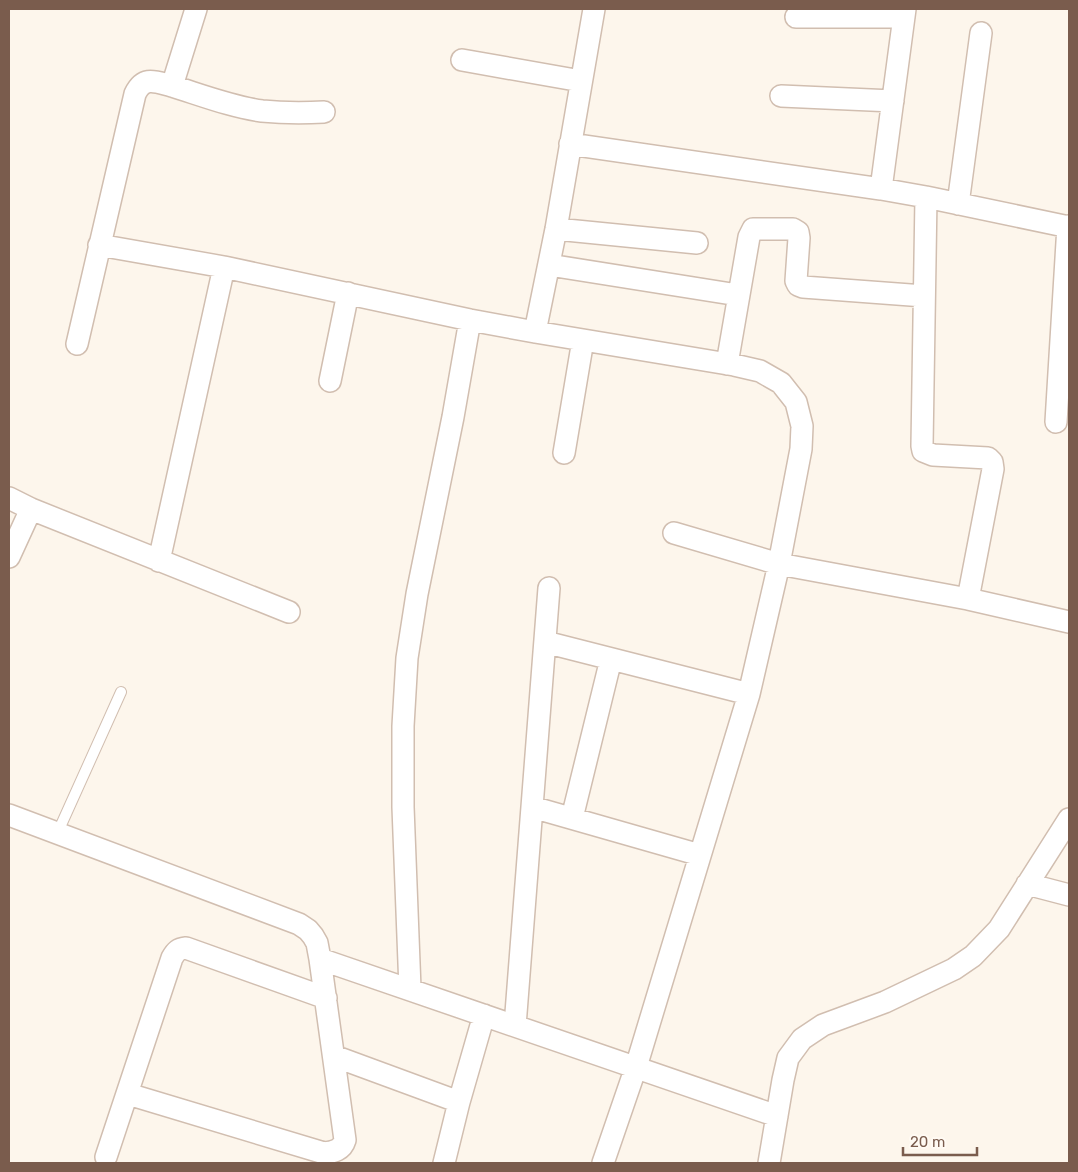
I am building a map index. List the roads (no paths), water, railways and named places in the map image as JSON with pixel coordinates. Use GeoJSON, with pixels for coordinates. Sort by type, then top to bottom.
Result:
{"type":"FeatureCollection","features":[{"type":"Feature","properties":{"kind":"street"},"geometry":{"type":"LineString","coordinates":[[172,86],[196,9]]}},
{"type":"Feature","properties":{"kind":"street"},"geometry":{"type":"LineString","coordinates":[[535,332],[556,229],[594,9]]}},
{"type":"Feature","properties":{"kind":"street"},"geometry":{"type":"LineString","coordinates":[[796,17],[904,13],[881,189]]}},
{"type":"Feature","properties":{"kind":"street"},"geometry":{"type":"LineString","coordinates":[[958,204],[981,33]]}},
{"type":"Feature","properties":{"kind":"street"},"geometry":{"type":"LineString","coordinates":[[462,60],[581,81]]}},
{"type":"Feature","properties":{"kind":"street"},"geometry":{"type":"LineString","coordinates":[[77,344],[134,94],[139,86],[144,82],[153,81],[226,103],[261,111],[292,113],[324,112]]}},
{"type":"Feature","properties":{"kind":"street"},"geometry":{"type":"LineString","coordinates":[[781,96],[893,101]]}},
{"type":"Feature","properties":{"kind":"street"},"geometry":{"type":"LineString","coordinates":[[570,144],[881,189],[1069,227],[1056,422]]}},
{"type":"Feature","properties":{"kind":"street"},"geometry":{"type":"LineString","coordinates":[[926,197],[922,446],[924,451],[932,455],[988,458],[992,462],[993,469],[968,599]]}},
{"type":"Feature","properties":{"kind":"street"},"geometry":{"type":"LineString","coordinates":[[556,229],[697,243]]}},
{"type":"Feature","properties":{"kind":"street"},"geometry":{"type":"LineString","coordinates":[[726,364],[749,237],[752,230],[793,229],[798,232],[796,281],[803,287],[924,296]]}},
{"type":"Feature","properties":{"kind":"street"},"geometry":{"type":"LineString","coordinates":[[99,246],[224,267],[470,320],[760,371],[780,383],[796,402],[802,426],[800,449],[779,564],[750,694],[636,1067],[604,1163]]}},
{"type":"Feature","properties":{"kind":"street"},"geometry":{"type":"LineString","coordinates":[[549,265],[738,296]]}},
{"type":"Feature","properties":{"kind":"street"},"geometry":{"type":"LineString","coordinates":[[160,561],[224,267]]}},
{"type":"Feature","properties":{"kind":"street"},"geometry":{"type":"LineString","coordinates":[[330,381],[348,293]]}},
{"type":"Feature","properties":{"kind":"street"},"geometry":{"type":"LineString","coordinates":[[410,989],[403,807],[403,726],[407,658],[417,594],[453,417],[470,320]]}},
{"type":"Feature","properties":{"kind":"street"},"geometry":{"type":"LineString","coordinates":[[564,453],[583,340]]}},
{"type":"Feature","properties":{"kind":"street"},"geometry":{"type":"LineString","coordinates":[[9,498],[31,509],[289,612]]}},
{"type":"Feature","properties":{"kind":"street"},"geometry":{"type":"LineString","coordinates":[[9,557],[31,509]]}},
{"type":"Feature","properties":{"kind":"street"},"geometry":{"type":"LineString","coordinates":[[674,533],[779,564],[968,599],[1069,622]]}},
{"type":"Feature","properties":{"kind":"street"},"geometry":{"type":"LineString","coordinates":[[515,1026],[549,588]]}},
{"type":"Feature","properties":{"kind":"street"},"geometry":{"type":"LineString","coordinates":[[545,642],[750,694]]}},
{"type":"Feature","properties":{"kind":"street"},"geometry":{"type":"LineString","coordinates":[[572,818],[611,658]]}},
{"type":"Feature","properties":{"kind":"street"},"geometry":{"type":"LineString","coordinates":[[532,807],[700,855]]}},
{"type":"Feature","properties":{"kind":"street"},"geometry":{"type":"LineString","coordinates":[[9,815],[299,924],[308,930],[317,943],[345,1140],[343,1146],[332,1153],[324,1153],[128,1094]]}},
{"type":"Feature","properties":{"kind":"street"},"geometry":{"type":"LineString","coordinates":[[769,1163],[788,1058],[802,1039],[823,1025],[885,1002],[954,969],[973,956],[999,929],[1069,819]]}},
{"type":"Feature","properties":{"kind":"street"},"geometry":{"type":"LineString","coordinates":[[1027,884],[1069,895]]}},
{"type":"Feature","properties":{"kind":"street"},"geometry":{"type":"LineString","coordinates":[[106,1157],[172,958],[180,948],[186,948],[326,998]]}},
{"type":"Feature","properties":{"kind":"street"},"geometry":{"type":"LineString","coordinates":[[320,959],[777,1116]]}},
{"type":"Feature","properties":{"kind":"street"},"geometry":{"type":"LineString","coordinates":[[444,1163],[484,1015]]}},
{"type":"Feature","properties":{"kind":"street"},"geometry":{"type":"LineString","coordinates":[[334,1056],[459,1102]]}},
{"type":"Feature","properties":{"kind":"lane"},"geometry":{"type":"LineString","coordinates":[[57,834],[121,692]]}}]}
